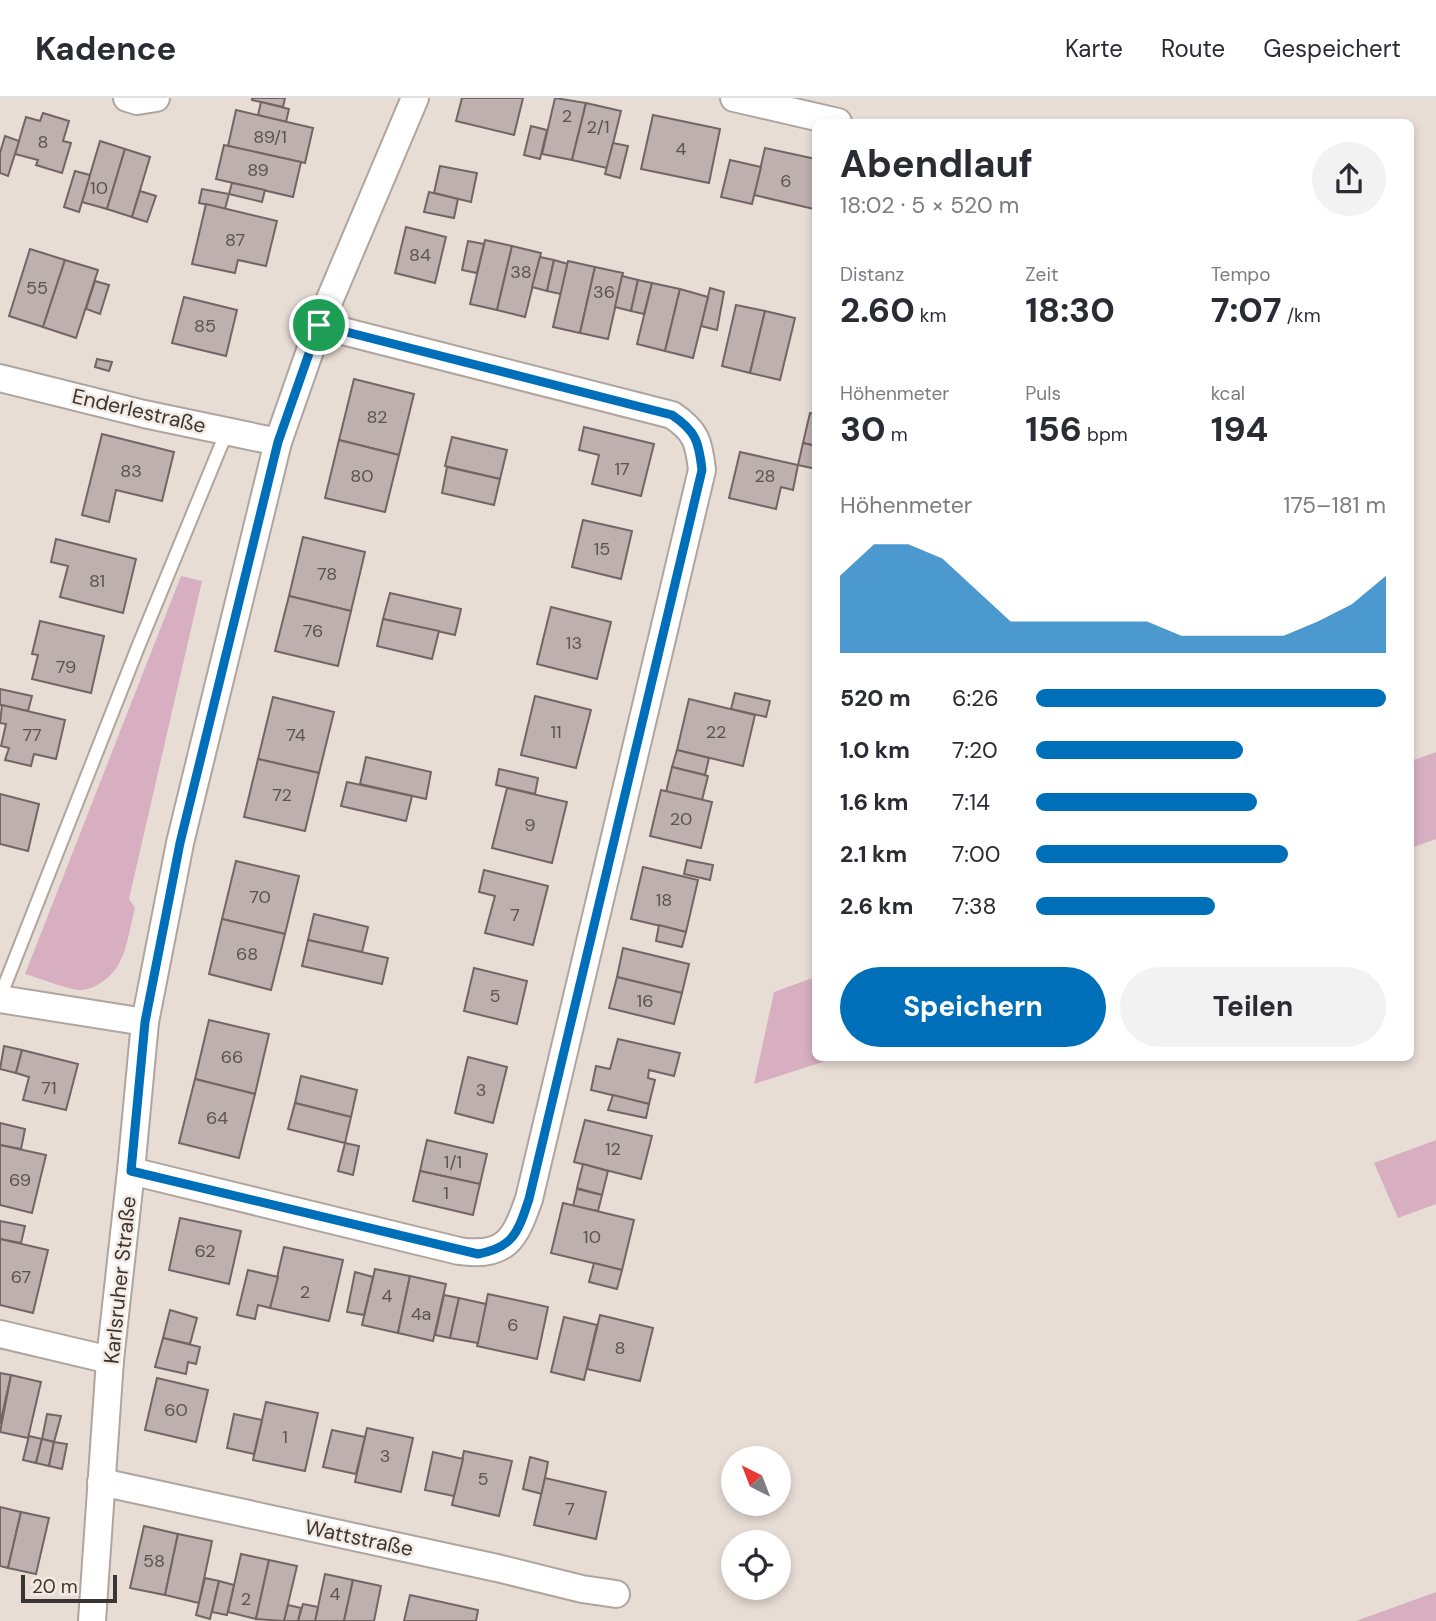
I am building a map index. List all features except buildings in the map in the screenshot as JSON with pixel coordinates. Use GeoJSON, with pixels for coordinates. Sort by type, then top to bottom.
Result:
{"type":"FeatureCollection","features":[{"type":"Feature","properties":{"kind":"street"},"geometry":{"type":"LineString","coordinates":[[127,98],[137,101],[156,98]]}},
{"type":"Feature","properties":{"kind":"street","name":"Karlsruher Straße"},"geometry":{"type":"LineString","coordinates":[[92,1621],[110,1360],[145,1022],[187,814],[278,442],[319,325],[415,98]]}},
{"type":"Feature","properties":{"kind":"street"},"geometry":{"type":"LineString","coordinates":[[734,98],[825,119]]}},
{"type":"Feature","properties":{"kind":"street"},"geometry":{"type":"LineString","coordinates":[[131,1171],[459,1251],[478,1254],[497,1250],[513,1238],[529,1199],[702,470],[699,444],[687,425],[672,415],[319,325]]}},
{"type":"Feature","properties":{"kind":"street","name":"Enderlestraße"},"geometry":{"type":"LineString","coordinates":[[0,378],[144,414],[278,442]]}},
{"type":"Feature","properties":{"kind":"street"},"geometry":{"type":"LineString","coordinates":[[0,998],[145,1022]]}},
{"type":"Feature","properties":{"kind":"street"},"geometry":{"type":"LineString","coordinates":[[0,1334],[110,1360]]}},
{"type":"Feature","properties":{"kind":"street","name":"Wattstraße"},"geometry":{"type":"LineString","coordinates":[[101,1482],[582,1589],[616,1594]]}},
{"type":"Feature","properties":{"kind":"lane"},"geometry":{"type":"LineString","coordinates":[[0,998],[138,647],[227,431]]}},
{"type":"Feature","properties":{"kind":"shaded area"},"geometry":{"type":"Polygon","coordinates":[[[181,576],[202,581],[129,899],[135,908],[125,951],[121,961],[108,977],[86,989],[72,989],[25,974],[181,576]]]}},
{"type":"Feature","properties":{"kind":"shaded area"},"geometry":{"type":"Polygon","coordinates":[[[1436,752],[1436,839],[1414,847],[1414,760],[1436,752]]]}},
{"type":"Feature","properties":{"kind":"shaded area"},"geometry":{"type":"Polygon","coordinates":[[[812,978],[812,1061],[826,1061],[754,1084],[774,992],[812,978]]]}},
{"type":"Feature","properties":{"kind":"shaded area"},"geometry":{"type":"Polygon","coordinates":[[[1436,1140],[1436,1204],[1398,1218],[1374,1163],[1436,1140]]]}},
{"type":"Feature","properties":{"kind":"shaded area"},"geometry":{"type":"Polygon","coordinates":[[[1436,1592],[1436,1621],[1356,1621],[1436,1592]]]}},
{"type":"Feature","properties":{"kind":"route"},"geometry":{"type":"LineString","coordinates":[[319,325],[672,415],[687,425],[699,444],[702,470],[529,1199],[513,1238],[497,1250],[478,1254],[131,1171],[145,1022],[180,843],[278,442],[319,325]]}}]}
